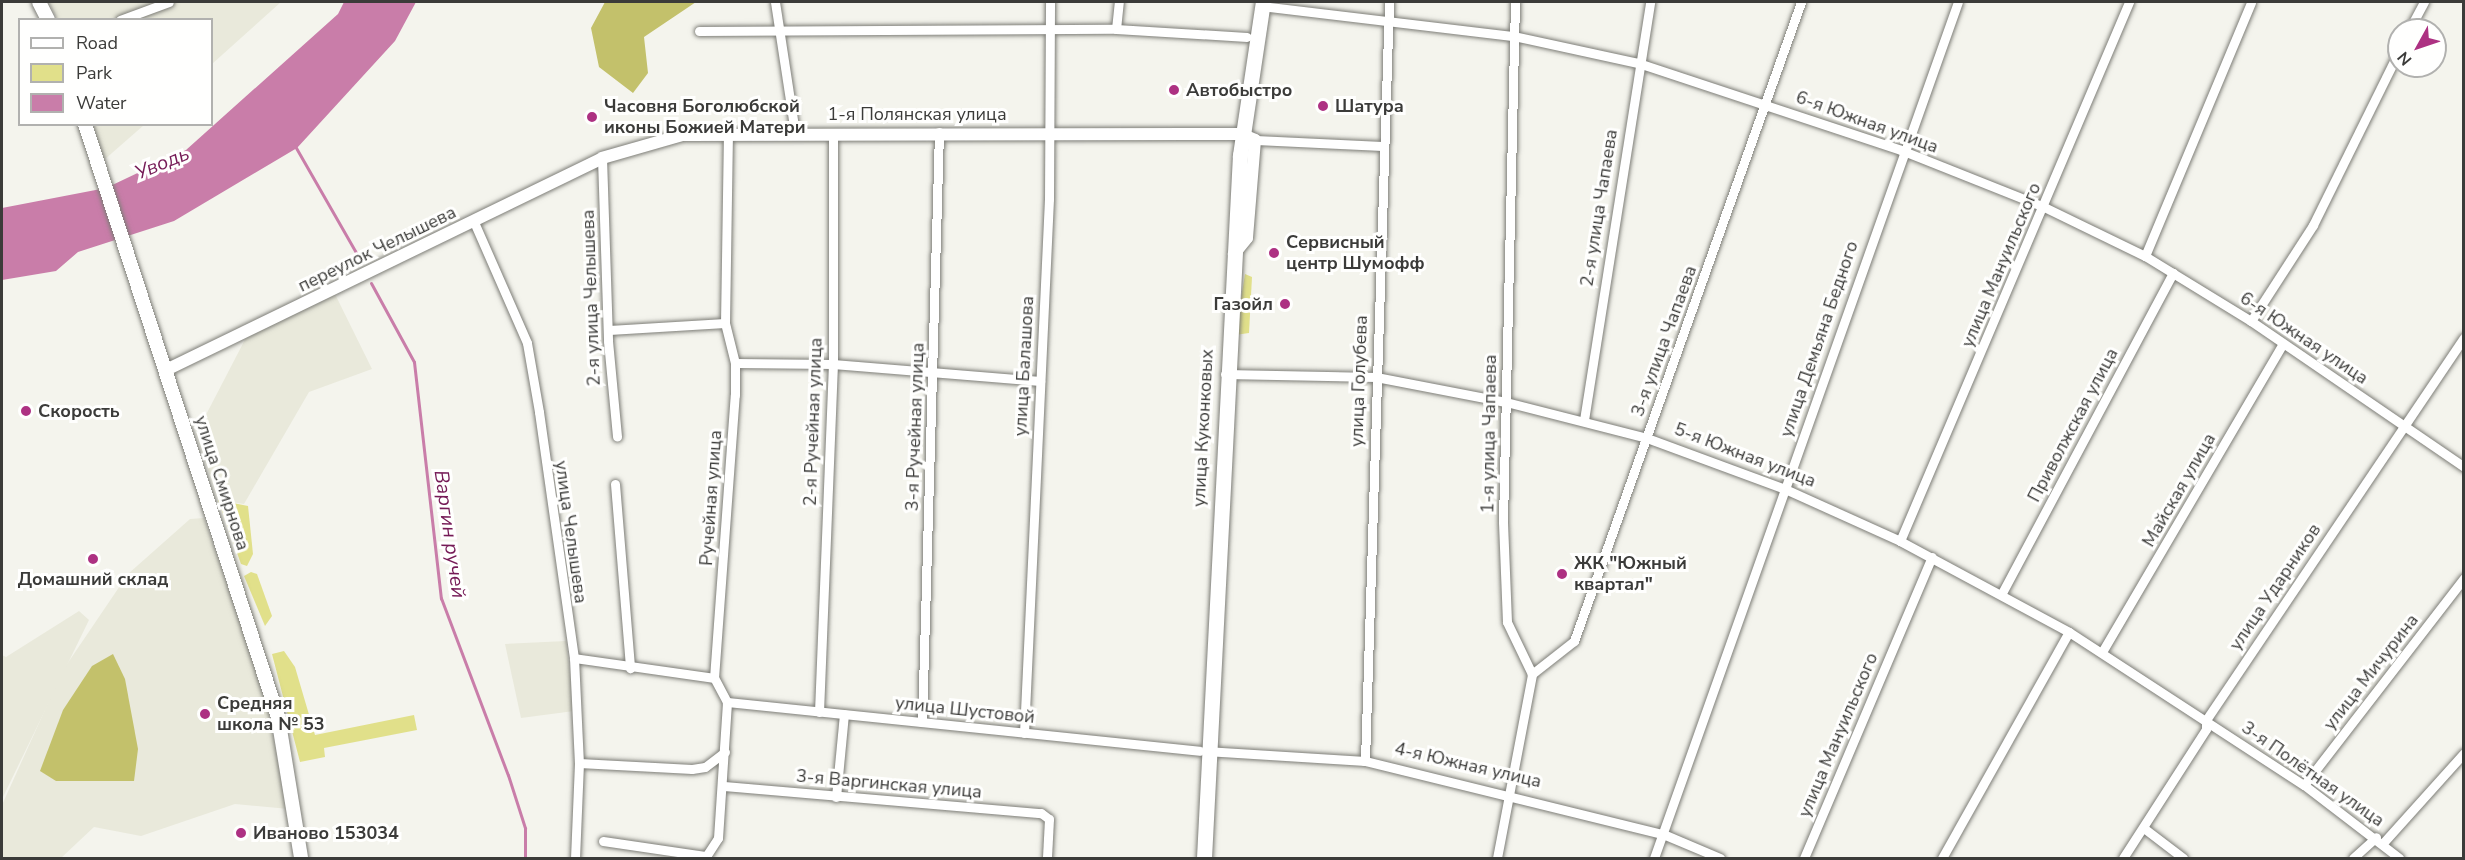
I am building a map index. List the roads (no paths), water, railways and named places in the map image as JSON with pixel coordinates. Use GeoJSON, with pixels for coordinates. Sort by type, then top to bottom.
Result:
{"type":"FeatureCollection","features":[{"type":"Feature","properties":{"kind":"main road"},"geometry":{"type":"LineString","coordinates":[[39,2],[47,18]]}},
{"type":"Feature","properties":{"kind":"main road","name":"улица Куконковых"},"geometry":{"type":"LineString","coordinates":[[1223,373],[1244,136],[1247,37],[1260,3]]}},
{"type":"Feature","properties":{"kind":"main road","name":"улица Куконковых"},"geometry":{"type":"LineString","coordinates":[[1198,858],[1223,373],[1244,136],[1260,3]]}},
{"type":"Feature","properties":{"kind":"main road","name":"улица Смирнова"},"geometry":{"type":"LineString","coordinates":[[86,126],[278,717],[301,858]]}},
{"type":"Feature","properties":{"kind":"main road","name":"улица Куконковых"},"geometry":{"type":"LineString","coordinates":[[1203,751],[1204,858]]}},
{"type":"Feature","properties":{"kind":"street"},"geometry":{"type":"LineString","coordinates":[[125,18],[169,2]]}},
{"type":"Feature","properties":{"kind":"street"},"geometry":{"type":"LineString","coordinates":[[775,2],[784,31],[795,133]]}},
{"type":"Feature","properties":{"kind":"street","name":"улица Балашова"},"geometry":{"type":"LineString","coordinates":[[1024,733],[1050,132],[1050,2]]}},
{"type":"Feature","properties":{"kind":"street"},"geometry":{"type":"LineString","coordinates":[[1116,29],[1119,2]]}},
{"type":"Feature","properties":{"kind":"street","name":"улица Голубева"},"geometry":{"type":"LineString","coordinates":[[1365,761],[1389,2]]}},
{"type":"Feature","properties":{"kind":"street","name":"1-я улица Чапаева"},"geometry":{"type":"LineString","coordinates":[[1515,2],[1506,402],[1507,622],[1532,674]]}},
{"type":"Feature","properties":{"kind":"street","name":"2-я улица Чапаева"},"geometry":{"type":"LineString","coordinates":[[1584,420],[1638,63],[1650,2]]}},
{"type":"Feature","properties":{"kind":"street","name":"3-я улица Чапаева"},"geometry":{"type":"LineString","coordinates":[[1532,674],[1574,641],[1763,102],[1801,2]]}},
{"type":"Feature","properties":{"kind":"street","name":"улица Демьяна Бедного"},"geometry":{"type":"LineString","coordinates":[[1654,858],[1785,489],[1901,150],[1958,2]]}},
{"type":"Feature","properties":{"kind":"street","name":"улица Мануильского"},"geometry":{"type":"LineString","coordinates":[[1900,542],[2129,2]]}},
{"type":"Feature","properties":{"kind":"street"},"geometry":{"type":"LineString","coordinates":[[2145,256],[2251,2]]}},
{"type":"Feature","properties":{"kind":"street"},"geometry":{"type":"LineString","coordinates":[[2415,18],[2424,2]]}},
{"type":"Feature","properties":{"kind":"street","name":"6-я Южная улица"},"geometry":{"type":"LineString","coordinates":[[1260,3],[1514,36],[1638,63],[1763,102],[1901,150],[2044,207],[2145,256],[2251,321],[2463,467]]}},
{"type":"Feature","properties":{"kind":"street"},"geometry":{"type":"LineString","coordinates":[[699,31],[1050,33],[1116,29],[1247,37]]}},
{"type":"Feature","properties":{"kind":"street"},"geometry":{"type":"LineString","coordinates":[[2251,321],[2313,225],[2387,75]]}},
{"type":"Feature","properties":{"kind":"street","name":"3-я Ручейная улица"},"geometry":{"type":"LineString","coordinates":[[922,722],[939,132]]}},
{"type":"Feature","properties":{"kind":"street","name":"1-я Полянская улица"},"geometry":{"type":"LineString","coordinates":[[602,158],[654,141],[728,133],[1050,132],[1244,136]]}},
{"type":"Feature","properties":{"kind":"street","name":"Ручейная улица"},"geometry":{"type":"LineString","coordinates":[[714,678],[735,363],[725,323],[728,133]]}},
{"type":"Feature","properties":{"kind":"street","name":"2-я Ручейная улица"},"geometry":{"type":"LineString","coordinates":[[819,712],[833,364],[833,133]]}},
{"type":"Feature","properties":{"kind":"street"},"geometry":{"type":"LineString","coordinates":[[1244,136],[1383,146]]}},
{"type":"Feature","properties":{"kind":"street","name":"переулок Челышева"},"geometry":{"type":"LineString","coordinates":[[166,370],[602,158]]}},
{"type":"Feature","properties":{"kind":"street","name":"2-я улица Челышева"},"geometry":{"type":"LineString","coordinates":[[602,158],[609,330],[618,437]]}},
{"type":"Feature","properties":{"kind":"street","name":"улица Челышева"},"geometry":{"type":"LineString","coordinates":[[474,222],[527,343],[574,658],[579,763],[575,858]]}},
{"type":"Feature","properties":{"kind":"street","name":"Приволжская улица"},"geometry":{"type":"LineString","coordinates":[[2002,593],[2173,273]]}},
{"type":"Feature","properties":{"kind":"street"},"geometry":{"type":"LineString","coordinates":[[609,330],[725,323]]}},
{"type":"Feature","properties":{"kind":"street","name":"улица Ударников"},"geometry":{"type":"LineString","coordinates":[[2123,858],[2145,829],[2206,729],[2206,720],[2463,338]]}},
{"type":"Feature","properties":{"kind":"street","name":"Майская улица"},"geometry":{"type":"LineString","coordinates":[[2102,652],[2283,344]]}},
{"type":"Feature","properties":{"kind":"street"},"geometry":{"type":"LineString","coordinates":[[735,363],[833,364],[1040,381]]}},
{"type":"Feature","properties":{"kind":"street","name":"5-я Южная улица"},"geometry":{"type":"LineString","coordinates":[[1223,373],[1376,377],[1506,402],[1584,420],[1647,438],[1785,489],[1932,557],[2002,593],[2069,632],[2206,720]]}},
{"type":"Feature","properties":{"kind":"street"},"geometry":{"type":"LineString","coordinates":[[615,484],[630,668]]}},
{"type":"Feature","properties":{"kind":"street","name":"улица Мануильского"},"geometry":{"type":"LineString","coordinates":[[1804,858],[1932,557]]}},
{"type":"Feature","properties":{"kind":"street","name":"улица Мичурина"},"geometry":{"type":"LineString","coordinates":[[2304,785],[2463,578]]}},
{"type":"Feature","properties":{"kind":"street"},"geometry":{"type":"LineString","coordinates":[[1941,858],[2069,632]]}},
{"type":"Feature","properties":{"kind":"street"},"geometry":{"type":"LineString","coordinates":[[574,658],[630,668],[714,678],[727,702],[724,786],[718,838],[705,857],[603,841]]}},
{"type":"Feature","properties":{"kind":"street"},"geometry":{"type":"LineString","coordinates":[[1497,858],[1532,674]]}},
{"type":"Feature","properties":{"kind":"street","name":"улица Шустовой"},"geometry":{"type":"LineString","coordinates":[[727,702],[1203,751]]}},
{"type":"Feature","properties":{"kind":"street"},"geometry":{"type":"LineString","coordinates":[[836,797],[844,714]]}},
{"type":"Feature","properties":{"kind":"street","name":"3-я Полётная улица"},"geometry":{"type":"LineString","coordinates":[[2206,720],[2304,785],[2380,840],[2398,858]]}},
{"type":"Feature","properties":{"kind":"street","name":"4-я Южная улица"},"geometry":{"type":"LineString","coordinates":[[1203,751],[1365,761],[1510,793],[1663,834],[1720,858]]}},
{"type":"Feature","properties":{"kind":"street"},"geometry":{"type":"LineString","coordinates":[[579,763],[692,769],[705,767],[725,752]]}},
{"type":"Feature","properties":{"kind":"street"},"geometry":{"type":"LineString","coordinates":[[2353,858],[2380,840],[2463,753]]}},
{"type":"Feature","properties":{"kind":"street","name":"3-я Варгинская улица"},"geometry":{"type":"LineString","coordinates":[[724,786],[1041,813],[1049,819],[1047,858]]}},
{"type":"Feature","properties":{"kind":"street"},"geometry":{"type":"LineString","coordinates":[[2145,829],[2184,858]]}},
{"type":"Feature","properties":{"kind":"water","name":"Уводь"},"geometry":{"type":"Polygon","coordinates":[[[344,2],[416,2],[395,41],[297,148],[174,221],[78,252],[56,271],[2,280],[2,208],[106,188],[186,150],[338,14],[344,2]]]}},
{"type":"Feature","properties":{"kind":"waterway","name":"Варгин ручей"},"geometry":{"type":"LineString","coordinates":[[295,146],[358,256]]}},
{"type":"Feature","properties":{"kind":"waterway","name":"Варгин ручей"},"geometry":{"type":"LineString","coordinates":[[371,283],[414,362],[441,598],[508,775],[525,828],[525,858]]}},
{"type":"Feature","properties":{"kind":"place","name":"Автобыстро"},"geometry":{"type":"Point","coordinates":[1174,90]}},
{"type":"Feature","properties":{"kind":"place","name":"Шатура"},"geometry":{"type":"Point","coordinates":[1323,106]}},
{"type":"Feature","properties":{"kind":"place","name":"Часовня Боголюбской иконы Божией Матери"},"geometry":{"type":"Point","coordinates":[592,117]}},
{"type":"Feature","properties":{"kind":"place","name":"Сервисный центр Шумофф"},"geometry":{"type":"Point","coordinates":[1274,253]}},
{"type":"Feature","properties":{"kind":"place","name":"Газойл"},"geometry":{"type":"Point","coordinates":[1285,304]}},
{"type":"Feature","properties":{"kind":"place","name":"Скорость"},"geometry":{"type":"Point","coordinates":[26,411]}},
{"type":"Feature","properties":{"kind":"place","name":"Домашний склад"},"geometry":{"type":"Point","coordinates":[93,559]}},
{"type":"Feature","properties":{"kind":"place","name":"ЖК \"Южный квартал\""},"geometry":{"type":"Point","coordinates":[1562,574]}},
{"type":"Feature","properties":{"kind":"place","name":"Средняя школа № 53"},"geometry":{"type":"Point","coordinates":[205,714]}},
{"type":"Feature","properties":{"kind":"place","name":"Иваново 153034"},"geometry":{"type":"Point","coordinates":[241,833]}}]}
